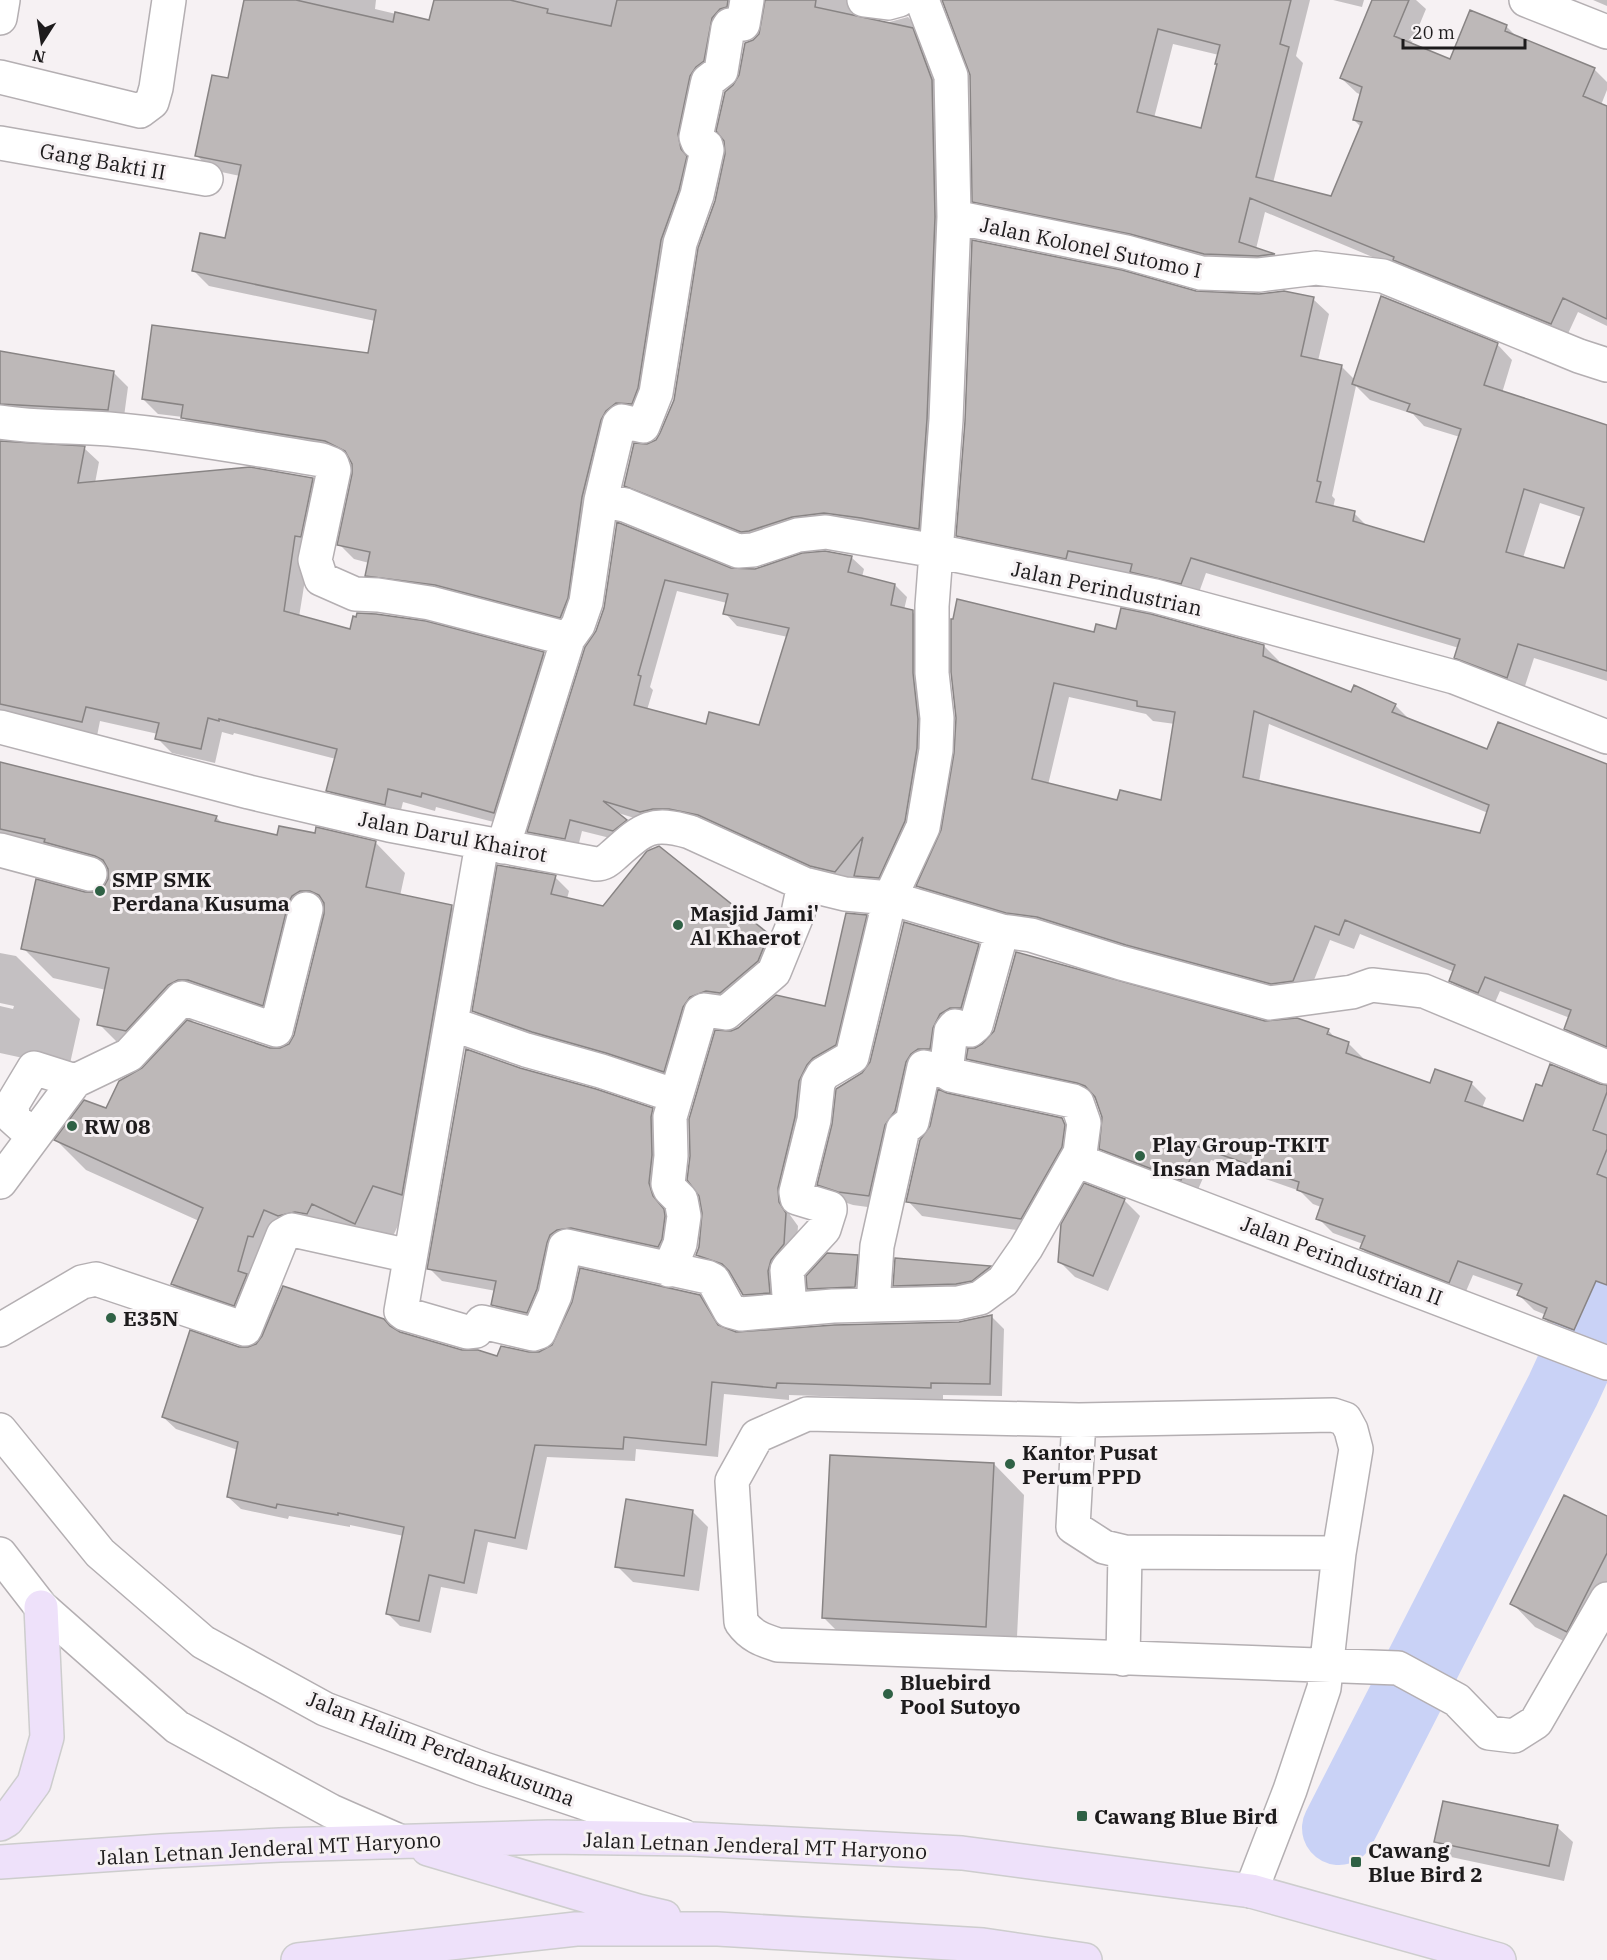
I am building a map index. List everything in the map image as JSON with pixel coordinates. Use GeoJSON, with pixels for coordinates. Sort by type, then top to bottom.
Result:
{"type":"FeatureCollection","features":[{"type":"Feature","properties":{"kind":"main road"},"geometry":{"type":"LineString","coordinates":[[0,1824],[7,1820],[34,1783],[47,1737],[41,1607]]}},
{"type":"Feature","properties":{"kind":"main road","name":"Jalan Letnan Jenderal MT Haryono"},"geometry":{"type":"LineString","coordinates":[[0,1862],[161,1851],[397,1840],[548,1838],[692,1839],[962,1853],[1251,1891],[1499,1960]]}},
{"type":"Feature","properties":{"kind":"main road"},"geometry":{"type":"LineString","coordinates":[[397,1840],[638,1911],[718,1929]]}},
{"type":"Feature","properties":{"kind":"main road"},"geometry":{"type":"LineString","coordinates":[[298,1960],[576,1929],[718,1929],[983,1945],[1085,1960]]}},
{"type":"Feature","properties":{"kind":"street"},"geometry":{"type":"LineString","coordinates":[[0,18],[3,0]]}},
{"type":"Feature","properties":{"kind":"street"},"geometry":{"type":"LineString","coordinates":[[0,77],[140,111],[152,102],[156,88],[169,0]]}},
{"type":"Feature","properties":{"kind":"street"},"geometry":{"type":"LineString","coordinates":[[747,0],[743,24],[730,25],[728,28],[721,71],[708,81],[707,85],[696,137],[698,142],[706,146],[707,150],[697,195],[680,243],[656,393],[644,426],[622,421],[619,424],[601,500],[586,602],[578,626],[568,639],[492,846],[452,1024],[401,1311],[472,1332],[476,1331],[482,1322],[533,1334],[539,1332],[555,1295],[567,1246],[714,1280],[730,1311],[741,1314],[790,1308],[958,1303],[980,1298],[1003,1281],[1041,1223],[1080,1153],[1084,1123],[1077,1103],[924,1067],[912,1122],[903,1129],[877,1246],[873,1305]]}},
{"type":"Feature","properties":{"kind":"street"},"geometry":{"type":"LineString","coordinates":[[864,0],[888,3],[899,0]]}},
{"type":"Feature","properties":{"kind":"street"},"geometry":{"type":"LineString","coordinates":[[790,1308],[787,1270],[824,1229],[830,1210],[830,1208],[797,1198],[796,1194],[814,1120],[818,1083],[823,1074],[852,1057],[890,898],[923,827],[936,750],[937,718],[932,673],[933,606],[946,420],[954,217],[951,76],[922,0]]}},
{"type":"Feature","properties":{"kind":"street"},"geometry":{"type":"LineString","coordinates":[[1526,0],[1607,32]]}},
{"type":"Feature","properties":{"kind":"street","name":"Gang Bakti II"},"geometry":{"type":"LineString","coordinates":[[0,143],[206,179]]}},
{"type":"Feature","properties":{"kind":"street","name":"Jalan Kolonel Sutomo I"},"geometry":{"type":"LineString","coordinates":[[954,217],[1126,252],[1201,273],[1259,275],[1317,268],[1383,276],[1579,356],[1607,365]]}},
{"type":"Feature","properties":{"kind":"street"},"geometry":{"type":"LineString","coordinates":[[0,422],[129,432],[322,460],[332,464],[334,470],[315,560],[321,579],[355,594],[378,594],[430,603],[568,639]]}},
{"type":"Feature","properties":{"kind":"street","name":"Jalan Perindustrian"},"geometry":{"type":"LineString","coordinates":[[601,500],[625,506],[738,551],[753,550],[783,538],[809,532],[826,532],[936,551],[1155,596],[1454,678],[1607,737]]}},
{"type":"Feature","properties":{"kind":"street","name":"Jalan Darul Khairot"},"geometry":{"type":"LineString","coordinates":[[0,727],[261,795],[389,825],[596,864],[604,864],[647,828],[670,826],[690,832],[804,884],[845,894],[890,898],[1002,931],[1031,935],[1142,969],[1270,1003],[1352,992],[1372,985],[1424,991],[1607,1067]]}},
{"type":"Feature","properties":{"kind":"street"},"geometry":{"type":"LineString","coordinates":[[0,850],[90,874]]}},
{"type":"Feature","properties":{"kind":"street"},"geometry":{"type":"LineString","coordinates":[[669,1270],[680,1244],[684,1216],[681,1200],[668,1184],[671,1156],[670,1117],[701,1012],[704,1010],[726,1013],[774,972],[798,913],[804,884]]}},
{"type":"Feature","properties":{"kind":"street"},"geometry":{"type":"LineString","coordinates":[[0,1182],[75,1081],[129,1055],[182,998],[276,1030],[306,909]]}},
{"type":"Feature","properties":{"kind":"street"},"geometry":{"type":"LineString","coordinates":[[946,1072],[951,1031],[955,1026],[970,1030],[976,1025],[1002,931]]}},
{"type":"Feature","properties":{"kind":"street"},"geometry":{"type":"LineString","coordinates":[[452,1024],[526,1050],[601,1071],[676,1096]]}},
{"type":"Feature","properties":{"kind":"street","name":"Jalan Perindustrian II"},"geometry":{"type":"LineString","coordinates":[[1076,1160],[1603,1361]]}},
{"type":"Feature","properties":{"kind":"street"},"geometry":{"type":"LineString","coordinates":[[0,1330],[82,1282],[96,1279],[245,1329],[283,1235],[291,1230],[410,1256]]}},
{"type":"Feature","properties":{"kind":"street"},"geometry":{"type":"LineString","coordinates":[[1251,1891],[1290,1790],[1324,1688],[1327,1666],[1339,1553],[1356,1449],[1351,1430],[1345,1419],[1333,1415],[1079,1420],[807,1414],[757,1436],[732,1481],[741,1622],[759,1639],[778,1645],[1123,1659],[1327,1666],[1398,1668],[1457,1700],[1489,1733],[1514,1736],[1536,1722],[1594,1650],[1607,1599]]}},
{"type":"Feature","properties":{"kind":"street"},"geometry":{"type":"LineString","coordinates":[[1079,1420],[1073,1527],[1104,1547],[1125,1552],[1339,1553]]}},
{"type":"Feature","properties":{"kind":"street","name":"Jalan Halim Perdanakusuma"},"geometry":{"type":"LineString","coordinates":[[0,1430],[100,1553],[203,1642],[325,1709],[481,1768],[692,1839]]}},
{"type":"Feature","properties":{"kind":"street"},"geometry":{"type":"LineString","coordinates":[[1123,1659],[1125,1552]]}},
{"type":"Feature","properties":{"kind":"street"},"geometry":{"type":"LineString","coordinates":[[0,1554],[41,1607],[177,1727],[331,1811],[397,1840]]}},
{"type":"Feature","properties":{"kind":"building"},"geometry":{"type":"Polygon","coordinates":[[[244,0],[296,0],[393,22],[395,12],[429,20],[434,0],[510,0],[548,9],[547,13],[611,26],[617,0],[728,0],[727,7],[720,9],[712,18],[704,61],[690,76],[678,134],[681,149],[687,156],[679,190],[661,240],[638,388],[632,404],[616,403],[606,411],[601,420],[582,497],[568,598],[560,618],[435,585],[365,576],[370,552],[337,545],[352,474],[352,464],[345,451],[325,441],[181,418],[183,405],[142,399],[152,325],[368,353],[376,310],[192,271],[200,233],[225,238],[241,165],[195,156],[212,75],[228,78],[244,0]]]}},
{"type":"Feature","properties":{"kind":"building"},"geometry":{"type":"Polygon","coordinates":[[[765,0],[816,0],[815,7],[913,28],[932,80],[935,217],[927,419],[919,529],[824,513],[792,517],[741,532],[624,486],[634,443],[647,444],[656,440],[674,400],[698,248],[715,201],[725,154],[724,141],[716,131],[725,92],[739,75],[745,43],[753,40],[759,34],[765,0]]]}},
{"type":"Feature","properties":{"kind":"building"},"geometry":{"type":"Polygon","coordinates":[[[942,0],[1291,0],[1280,44],[1289,47],[1256,177],[1331,196],[1362,122],[1353,120],[1362,87],[1340,78],[1372,0],[1409,0],[1394,36],[1450,59],[1470,10],[1507,25],[1505,31],[1595,68],[1583,96],[1607,106],[1607,319],[1563,298],[1551,324],[1393,260],[1394,257],[1250,198],[1239,242],[1275,254],[1258,256],[1204,254],[1130,234],[972,202],[970,75],[942,0]],[[1158,29],[1137,112],[1201,128],[1220,45],[1158,29]]]}},
{"type":"Feature","properties":{"kind":"building"},"geometry":{"type":"Polygon","coordinates":[[[972,240],[1122,270],[1196,291],[1259,294],[1284,291],[1314,297],[1301,356],[1342,365],[1317,481],[1321,482],[1316,502],[1355,511],[1353,521],[1424,542],[1461,429],[1407,411],[1410,404],[1352,384],[1381,296],[1498,343],[1484,385],[1607,425],[1607,671],[1518,644],[1507,678],[1454,658],[1460,639],[1191,558],[1181,584],[1130,572],[1132,564],[1068,551],[1066,559],[956,536],[965,421],[972,240]],[[1524,489],[1506,552],[1564,568],[1584,508],[1524,489]]]}},
{"type":"Feature","properties":{"kind":"building"},"geometry":{"type":"Polygon","coordinates":[[[0,351],[114,371],[108,410],[0,404],[0,351]]]}},
{"type":"Feature","properties":{"kind":"building"},"geometry":{"type":"Polygon","coordinates":[[[0,441],[85,446],[78,483],[250,467],[313,478],[301,537],[295,536],[284,611],[350,629],[353,616],[356,617],[357,613],[426,621],[544,652],[494,813],[422,793],[421,797],[388,789],[385,805],[326,791],[337,749],[219,719],[219,721],[208,718],[201,749],[155,739],[159,723],[86,707],[82,722],[0,704],[0,441]]]}},
{"type":"Feature","properties":{"kind":"building"},"geometry":{"type":"Polygon","coordinates":[[[617,522],[731,568],[755,569],[802,553],[825,551],[852,556],[848,572],[895,584],[891,605],[913,610],[913,673],[918,719],[917,748],[905,821],[879,878],[854,876],[863,837],[835,872],[810,866],[698,815],[669,809],[640,812],[603,801],[627,820],[613,831],[570,820],[565,839],[527,832],[585,647],[596,631],[604,608],[617,522]],[[665,580],[638,675],[641,676],[634,705],[706,724],[709,712],[759,725],[789,628],[723,614],[728,594],[665,580]]]}},
{"type":"Feature","properties":{"kind":"building"},"geometry":{"type":"Polygon","coordinates":[[[957,599],[1094,632],[1096,624],[1116,629],[1121,608],[1151,614],[1264,645],[1263,656],[1351,692],[1354,685],[1396,704],[1392,712],[1487,749],[1498,722],[1607,764],[1607,1047],[1564,1029],[1571,1010],[1485,977],[1478,993],[1449,981],[1455,965],[1345,920],[1339,935],[1315,926],[1293,981],[1271,984],[1126,945],[1037,917],[1006,913],[916,886],[941,830],[954,753],[956,718],[951,672],[951,619],[953,619],[957,599]],[[1054,683],[1032,779],[1117,800],[1120,790],[1161,800],[1175,712],[1137,706],[1137,701],[1054,683]],[[1254,711],[1243,777],[1480,833],[1489,805],[1254,711]]]}},
{"type":"Feature","properties":{"kind":"building"},"geometry":{"type":"Polygon","coordinates":[[[0,762],[217,816],[215,821],[277,835],[279,826],[315,833],[316,827],[376,841],[366,887],[452,905],[402,1195],[373,1186],[355,1224],[312,1204],[307,1214],[295,1212],[278,1216],[264,1210],[253,1237],[248,1236],[238,1271],[247,1274],[234,1306],[171,1284],[203,1208],[54,1140],[84,1100],[106,1108],[119,1081],[142,1068],[187,1020],[270,1048],[280,1048],[289,1044],[294,1035],[324,914],[324,903],[319,895],[310,891],[300,891],[292,896],[288,904],[263,1006],[188,980],[178,980],[168,985],[126,1031],[97,1025],[109,968],[21,949],[36,879],[85,892],[94,892],[103,888],[108,879],[108,869],[103,860],[95,856],[44,842],[45,839],[0,829],[0,762]]]}},
{"type":"Feature","properties":{"kind":"building"},"geometry":{"type":"Polygon","coordinates":[[[659,846],[769,934],[758,961],[720,993],[706,991],[690,997],[683,1007],[664,1072],[532,1032],[472,1011],[497,865],[556,875],[551,894],[603,906],[647,851],[659,846]]]}},
{"type":"Feature","properties":{"kind":"building"},"geometry":{"type":"Polygon","coordinates":[[[846,913],[867,915],[836,1045],[813,1058],[799,1081],[795,1117],[778,1188],[779,1202],[786,1213],[784,1244],[771,1260],[768,1271],[770,1293],[743,1295],[729,1271],[722,1264],[696,1255],[699,1247],[702,1213],[699,1196],[687,1180],[690,1156],[689,1119],[715,1030],[731,1031],[738,1028],[776,995],[825,1006],[846,913]]]}},
{"type":"Feature","properties":{"kind":"building"},"geometry":{"type":"Polygon","coordinates":[[[904,922],[979,944],[961,1008],[950,1008],[940,1014],[933,1028],[930,1049],[918,1049],[906,1062],[895,1111],[885,1125],[869,1196],[838,1192],[817,1185],[832,1124],[836,1089],[862,1073],[870,1062],[904,922]]]}},
{"type":"Feature","properties":{"kind":"building"},"geometry":{"type":"Polygon","coordinates":[[[1016,952],[1265,1021],[1297,1018],[1329,1029],[1327,1034],[1349,1042],[1346,1053],[1430,1083],[1435,1069],[1472,1082],[1465,1101],[1523,1121],[1536,1084],[1542,1086],[1550,1064],[1607,1085],[1607,1092],[1593,1130],[1607,1135],[1607,1149],[1597,1174],[1607,1178],[1607,1285],[1596,1281],[1574,1330],[1543,1318],[1547,1308],[1517,1295],[1522,1284],[1458,1261],[1449,1283],[1360,1248],[1365,1236],[1316,1219],[1323,1199],[1297,1190],[1299,1182],[1196,1146],[1181,1180],[1099,1149],[1102,1117],[1095,1097],[1085,1086],[966,1059],[968,1048],[975,1048],[982,1044],[994,1031],[1016,952]]]}},
{"type":"Feature","properties":{"kind":"building"},"geometry":{"type":"Polygon","coordinates":[[[466,1049],[520,1068],[653,1108],[649,1183],[653,1196],[664,1209],[665,1216],[662,1239],[658,1247],[571,1228],[557,1230],[550,1235],[547,1243],[537,1289],[527,1313],[491,1305],[496,1281],[427,1269],[466,1049]]]}},
{"type":"Feature","properties":{"kind":"building"},"geometry":{"type":"Polygon","coordinates":[[[938,1089],[947,1093],[1062,1118],[1065,1125],[1062,1147],[1021,1219],[906,1202],[920,1140],[930,1126],[938,1089]]]}},
{"type":"Feature","properties":{"kind":"building"},"geometry":{"type":"Polygon","coordinates":[[[1084,1183],[1125,1199],[1093,1276],[1058,1262],[1061,1224],[1084,1183]]]}},
{"type":"Feature","properties":{"kind":"building"},"geometry":{"type":"Polygon","coordinates":[[[827,1253],[858,1255],[855,1287],[807,1289],[806,1276],[827,1253]]]}},
{"type":"Feature","properties":{"kind":"building"},"geometry":{"type":"Polygon","coordinates":[[[895,1258],[991,1266],[972,1281],[956,1284],[893,1286],[895,1258]]]}},
{"type":"Feature","properties":{"kind":"building"},"geometry":{"type":"Polygon","coordinates":[[[580,1268],[700,1295],[718,1325],[736,1332],[834,1325],[959,1322],[992,1315],[990,1384],[931,1383],[931,1388],[777,1383],[776,1388],[712,1382],[706,1445],[624,1437],[623,1449],[535,1445],[515,1538],[475,1530],[464,1583],[429,1575],[419,1621],[386,1614],[404,1527],[338,1513],[338,1515],[277,1504],[276,1508],[227,1497],[238,1442],[162,1417],[190,1330],[239,1347],[256,1344],[262,1336],[283,1286],[384,1319],[400,1332],[462,1350],[478,1350],[497,1356],[501,1346],[539,1352],[552,1345],[572,1302],[580,1268]]]}},
{"type":"Feature","properties":{"kind":"building"},"geometry":{"type":"Polygon","coordinates":[[[830,1455],[994,1463],[986,1627],[822,1618],[830,1455]]]}},
{"type":"Feature","properties":{"kind":"building"},"geometry":{"type":"Polygon","coordinates":[[[1564,1495],[1607,1516],[1607,1553],[1567,1632],[1510,1604],[1564,1495]]]}},
{"type":"Feature","properties":{"kind":"building"},"geometry":{"type":"Polygon","coordinates":[[[626,1499],[693,1510],[684,1576],[615,1567],[626,1499]]]}},
{"type":"Feature","properties":{"kind":"building"},"geometry":{"type":"Polygon","coordinates":[[[1443,1801],[1558,1825],[1549,1866],[1434,1842],[1443,1801]]]}},
{"type":"Feature","properties":{"kind":"waterway"},"geometry":{"type":"LineString","coordinates":[[1339,1828],[1563,1390],[1607,1294]]}},
{"type":"Feature","properties":{"kind":"place","name":"SMP SMK Perdana Kusuma"},"geometry":{"type":"Point","coordinates":[100,891]}},
{"type":"Feature","properties":{"kind":"place","name":"Masjid Jami' Al Khaerot"},"geometry":{"type":"Point","coordinates":[678,925]}},
{"type":"Feature","properties":{"kind":"place","name":"RW 08"},"geometry":{"type":"Point","coordinates":[72,1126]}},
{"type":"Feature","properties":{"kind":"place","name":"Play Group-TKIT Insan Madani"},"geometry":{"type":"Point","coordinates":[1140,1156]}},
{"type":"Feature","properties":{"kind":"place","name":"E35N"},"geometry":{"type":"Point","coordinates":[111,1318]}},
{"type":"Feature","properties":{"kind":"place","name":"Kantor Pusat Perum PPD"},"geometry":{"type":"Point","coordinates":[1010,1464]}},
{"type":"Feature","properties":{"kind":"place","name":"Bluebird Pool Sutoyo"},"geometry":{"type":"Point","coordinates":[888,1694]}},
{"type":"Feature","properties":{"kind":"place","name":"Cawang Blue Bird"},"geometry":{"type":"Point","coordinates":[1082,1816]}},
{"type":"Feature","properties":{"kind":"place","name":"Cawang Blue Bird 2"},"geometry":{"type":"Point","coordinates":[1356,1862]}}]}
